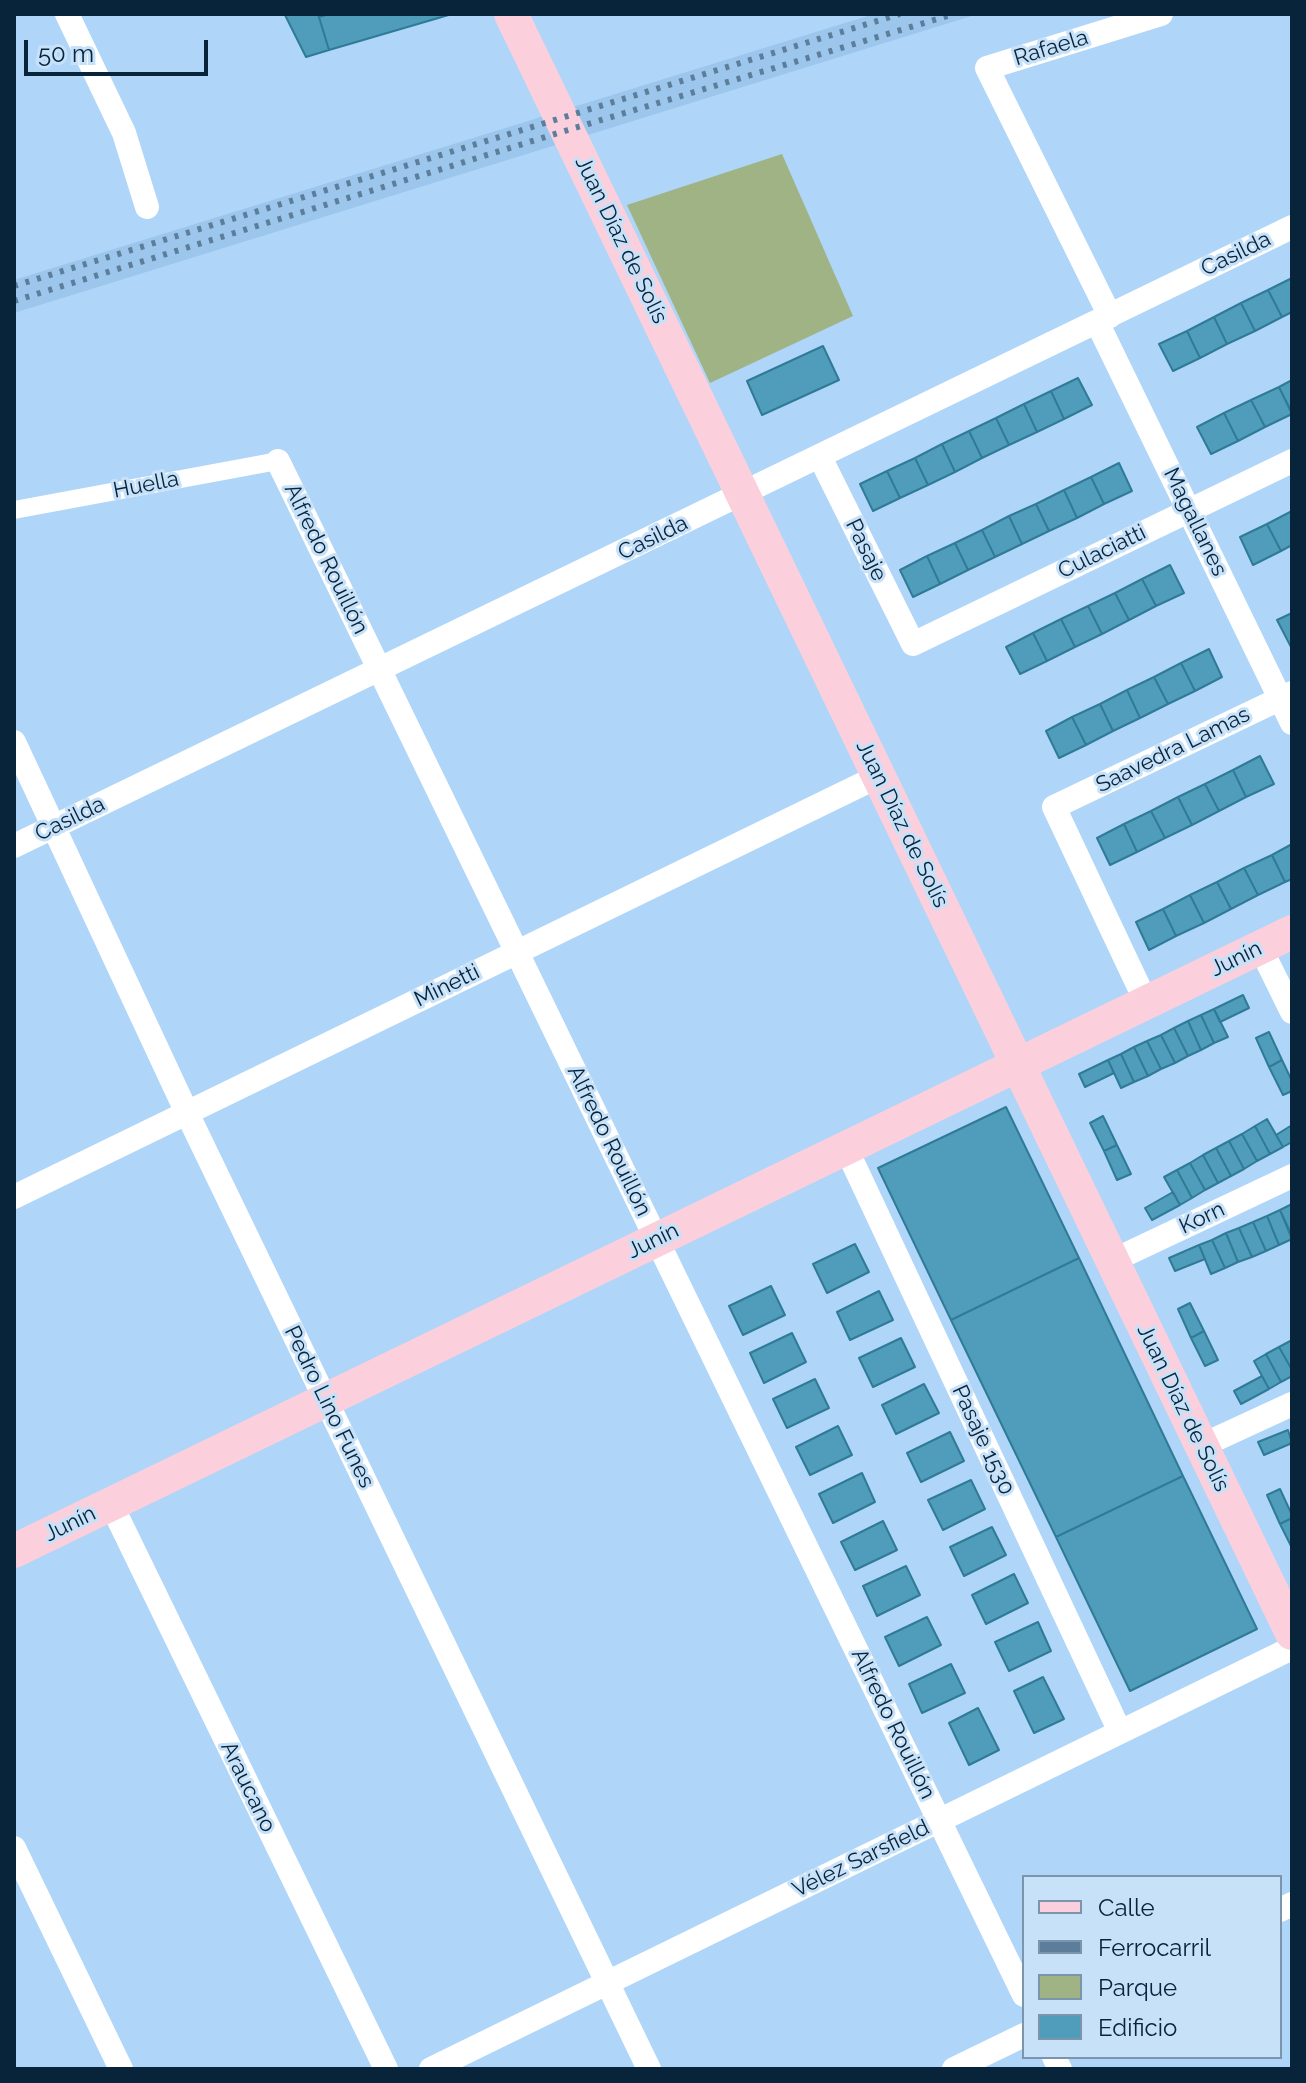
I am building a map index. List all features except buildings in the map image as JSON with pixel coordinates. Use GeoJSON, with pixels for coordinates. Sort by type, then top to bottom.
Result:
{"type":"FeatureCollection","features":[{"type":"Feature","properties":{"kind":"main road","name":"Juan Díaz de Solís"},"geometry":{"type":"LineString","coordinates":[[511,14],[1292,1633]]}},
{"type":"Feature","properties":{"kind":"main road","name":"Junín"},"geometry":{"type":"LineString","coordinates":[[14,1551],[1292,932]]}},
{"type":"Feature","properties":{"kind":"street"},"geometry":{"type":"LineString","coordinates":[[67,14],[124,133],[147,207]]}},
{"type":"Feature","properties":{"kind":"street","name":"Rafaela"},"geometry":{"type":"LineString","coordinates":[[987,68],[1161,14]]}},
{"type":"Feature","properties":{"kind":"street","name":"Magallanes"},"geometry":{"type":"LineString","coordinates":[[987,68],[1189,511],[1286,696],[1292,723]]}},
{"type":"Feature","properties":{"kind":"street","name":"Casilda"},"geometry":{"type":"LineString","coordinates":[[14,846],[1292,227]]}},
{"type":"Feature","properties":{"kind":"street","name":"Pasaje"},"geometry":{"type":"LineString","coordinates":[[820,457],[913,644]]}},
{"type":"Feature","properties":{"kind":"street","name":"Huella"},"geometry":{"type":"LineString","coordinates":[[14,510],[278,461]]}},
{"type":"Feature","properties":{"kind":"street","name":"Alfredo Rouillón"},"geometry":{"type":"LineString","coordinates":[[278,461],[1022,1991]]}},
{"type":"Feature","properties":{"kind":"street","name":"Culaciatti"},"geometry":{"type":"LineString","coordinates":[[913,644],[1292,461]]}},
{"type":"Feature","properties":{"kind":"street","name":"Saavedra Lamas"},"geometry":{"type":"LineString","coordinates":[[1146,1002],[1054,807],[1286,696]]}},
{"type":"Feature","properties":{"kind":"street","name":"Pedro Lino Funes"},"geometry":{"type":"LineString","coordinates":[[14,742],[187,1113],[649,2069]]}},
{"type":"Feature","properties":{"kind":"street","name":"Minetti"},"geometry":{"type":"LineString","coordinates":[[14,1197],[879,776]]}},
{"type":"Feature","properties":{"kind":"street"},"geometry":{"type":"LineString","coordinates":[[1260,947],[1292,1012]]}},
{"type":"Feature","properties":{"kind":"street","name":"Pasaje 1530"},"geometry":{"type":"LineString","coordinates":[[846,1148],[1120,1732]]}},
{"type":"Feature","properties":{"kind":"street","name":"Korn"},"geometry":{"type":"LineString","coordinates":[[1112,1261],[1292,1176]]}},
{"type":"Feature","properties":{"kind":"street"},"geometry":{"type":"LineString","coordinates":[[1201,1446],[1292,1404]]}},
{"type":"Feature","properties":{"kind":"street","name":"Araucano"},"geometry":{"type":"LineString","coordinates":[[111,1504],[386,2069]]}},
{"type":"Feature","properties":{"kind":"street","name":"Vélez Sarsfield"},"geometry":{"type":"LineString","coordinates":[[431,2069],[1292,1648]]}},
{"type":"Feature","properties":{"kind":"street"},"geometry":{"type":"LineString","coordinates":[[14,1848],[121,2069]]}},
{"type":"Feature","properties":{"kind":"street"},"geometry":{"type":"LineString","coordinates":[[954,2069],[1022,2036]]}},
{"type":"Feature","properties":{"kind":"shaded area"},"geometry":{"type":"Polygon","coordinates":[[[874,14],[978,14],[14,313],[14,280],[874,14]]]}},
{"type":"Feature","properties":{"kind":"green space"},"geometry":{"type":"Polygon","coordinates":[[[782,154],[853,316],[710,383],[627,205],[782,154]]]}},
{"type":"Feature","properties":{"kind":"railway"},"geometry":{"type":"LineString","coordinates":[[14,286],[900,14]]}},
{"type":"Feature","properties":{"kind":"railway"},"geometry":{"type":"LineString","coordinates":[[14,301],[954,14]]}}]}
